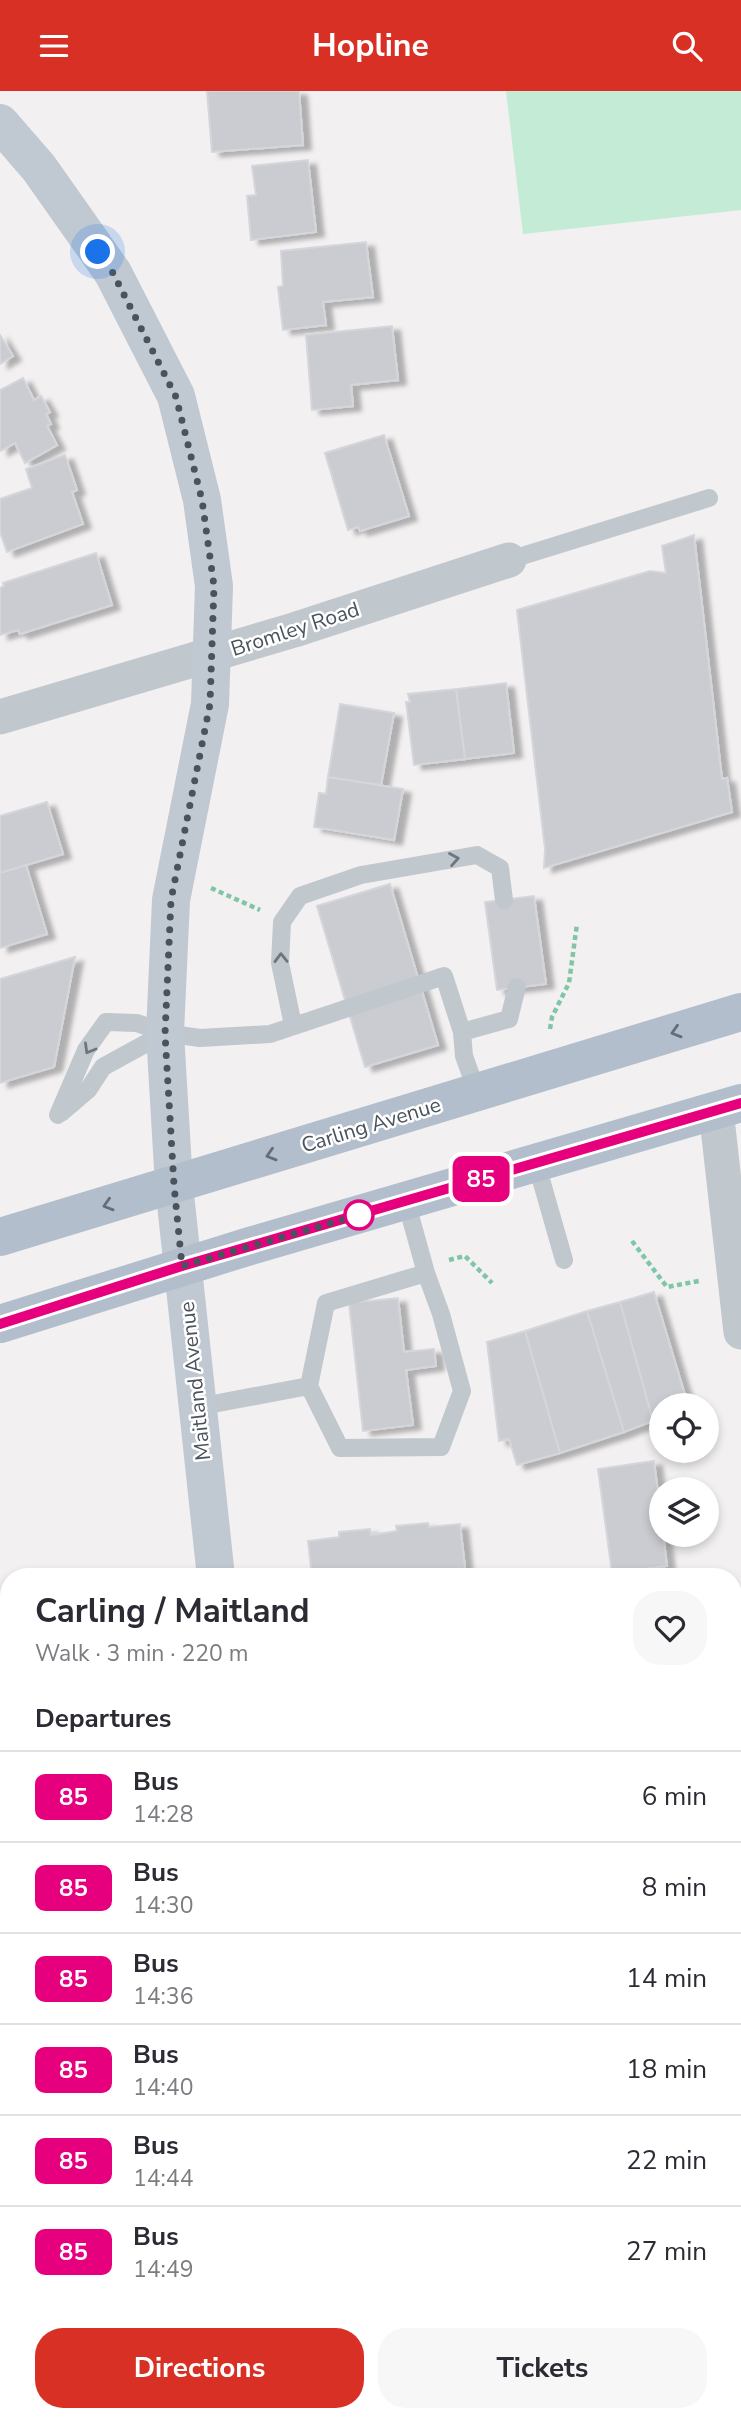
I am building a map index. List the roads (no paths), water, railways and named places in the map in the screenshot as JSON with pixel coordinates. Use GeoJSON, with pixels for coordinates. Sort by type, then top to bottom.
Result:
{"type":"FeatureCollection","features":[{"type":"Feature","properties":{"kind":"main road","name":"Carling Avenue"},"geometry":{"type":"LineString","coordinates":[[0,1237],[741,1012]]}},
{"type":"Feature","properties":{"kind":"main road"},"geometry":{"type":"LineString","coordinates":[[0,1324],[182,1266],[728,1106]]}},
{"type":"Feature","properties":{"kind":"street","name":"Maitland Avenue"},"geometry":{"type":"LineString","coordinates":[[0,123],[39,168],[113,273],[176,397],[202,500],[214,586],[210,704],[171,900],[165,1034],[174,1185],[215,1568]]}},
{"type":"Feature","properties":{"kind":"street","name":"Bromley Road"},"geometry":{"type":"LineString","coordinates":[[0,717],[211,655],[509,560]]}},
{"type":"Feature","properties":{"kind":"street"},"geometry":{"type":"LineString","coordinates":[[728,1106],[735,1275],[741,1332]]}},
{"type":"Feature","properties":{"kind":"lane"},"geometry":{"type":"LineString","coordinates":[[509,560],[709,498]]}},
{"type":"Feature","properties":{"kind":"lane"},"geometry":{"type":"LineString","coordinates":[[293,1025],[280,963],[282,922],[300,896],[361,874],[477,855],[500,868],[504,900]]}},
{"type":"Feature","properties":{"kind":"lane"},"geometry":{"type":"LineString","coordinates":[[165,1034],[103,1067],[88,1090],[58,1115],[86,1050],[106,1022],[137,1023],[165,1034],[200,1038],[270,1034],[444,976],[462,1032],[464,1056],[477,1092]]}},
{"type":"Feature","properties":{"kind":"lane"},"geometry":{"type":"LineString","coordinates":[[462,1032],[509,1019],[517,987]]}},
{"type":"Feature","properties":{"kind":"lane"},"geometry":{"type":"LineString","coordinates":[[536,1162],[564,1260]]}},
{"type":"Feature","properties":{"kind":"lane"},"geometry":{"type":"LineString","coordinates":[[406,1201],[462,1391],[440,1447],[340,1448],[309,1386],[326,1303],[425,1270]]}},
{"type":"Feature","properties":{"kind":"lane"},"geometry":{"type":"LineString","coordinates":[[197,1407],[309,1386]]}}]}
